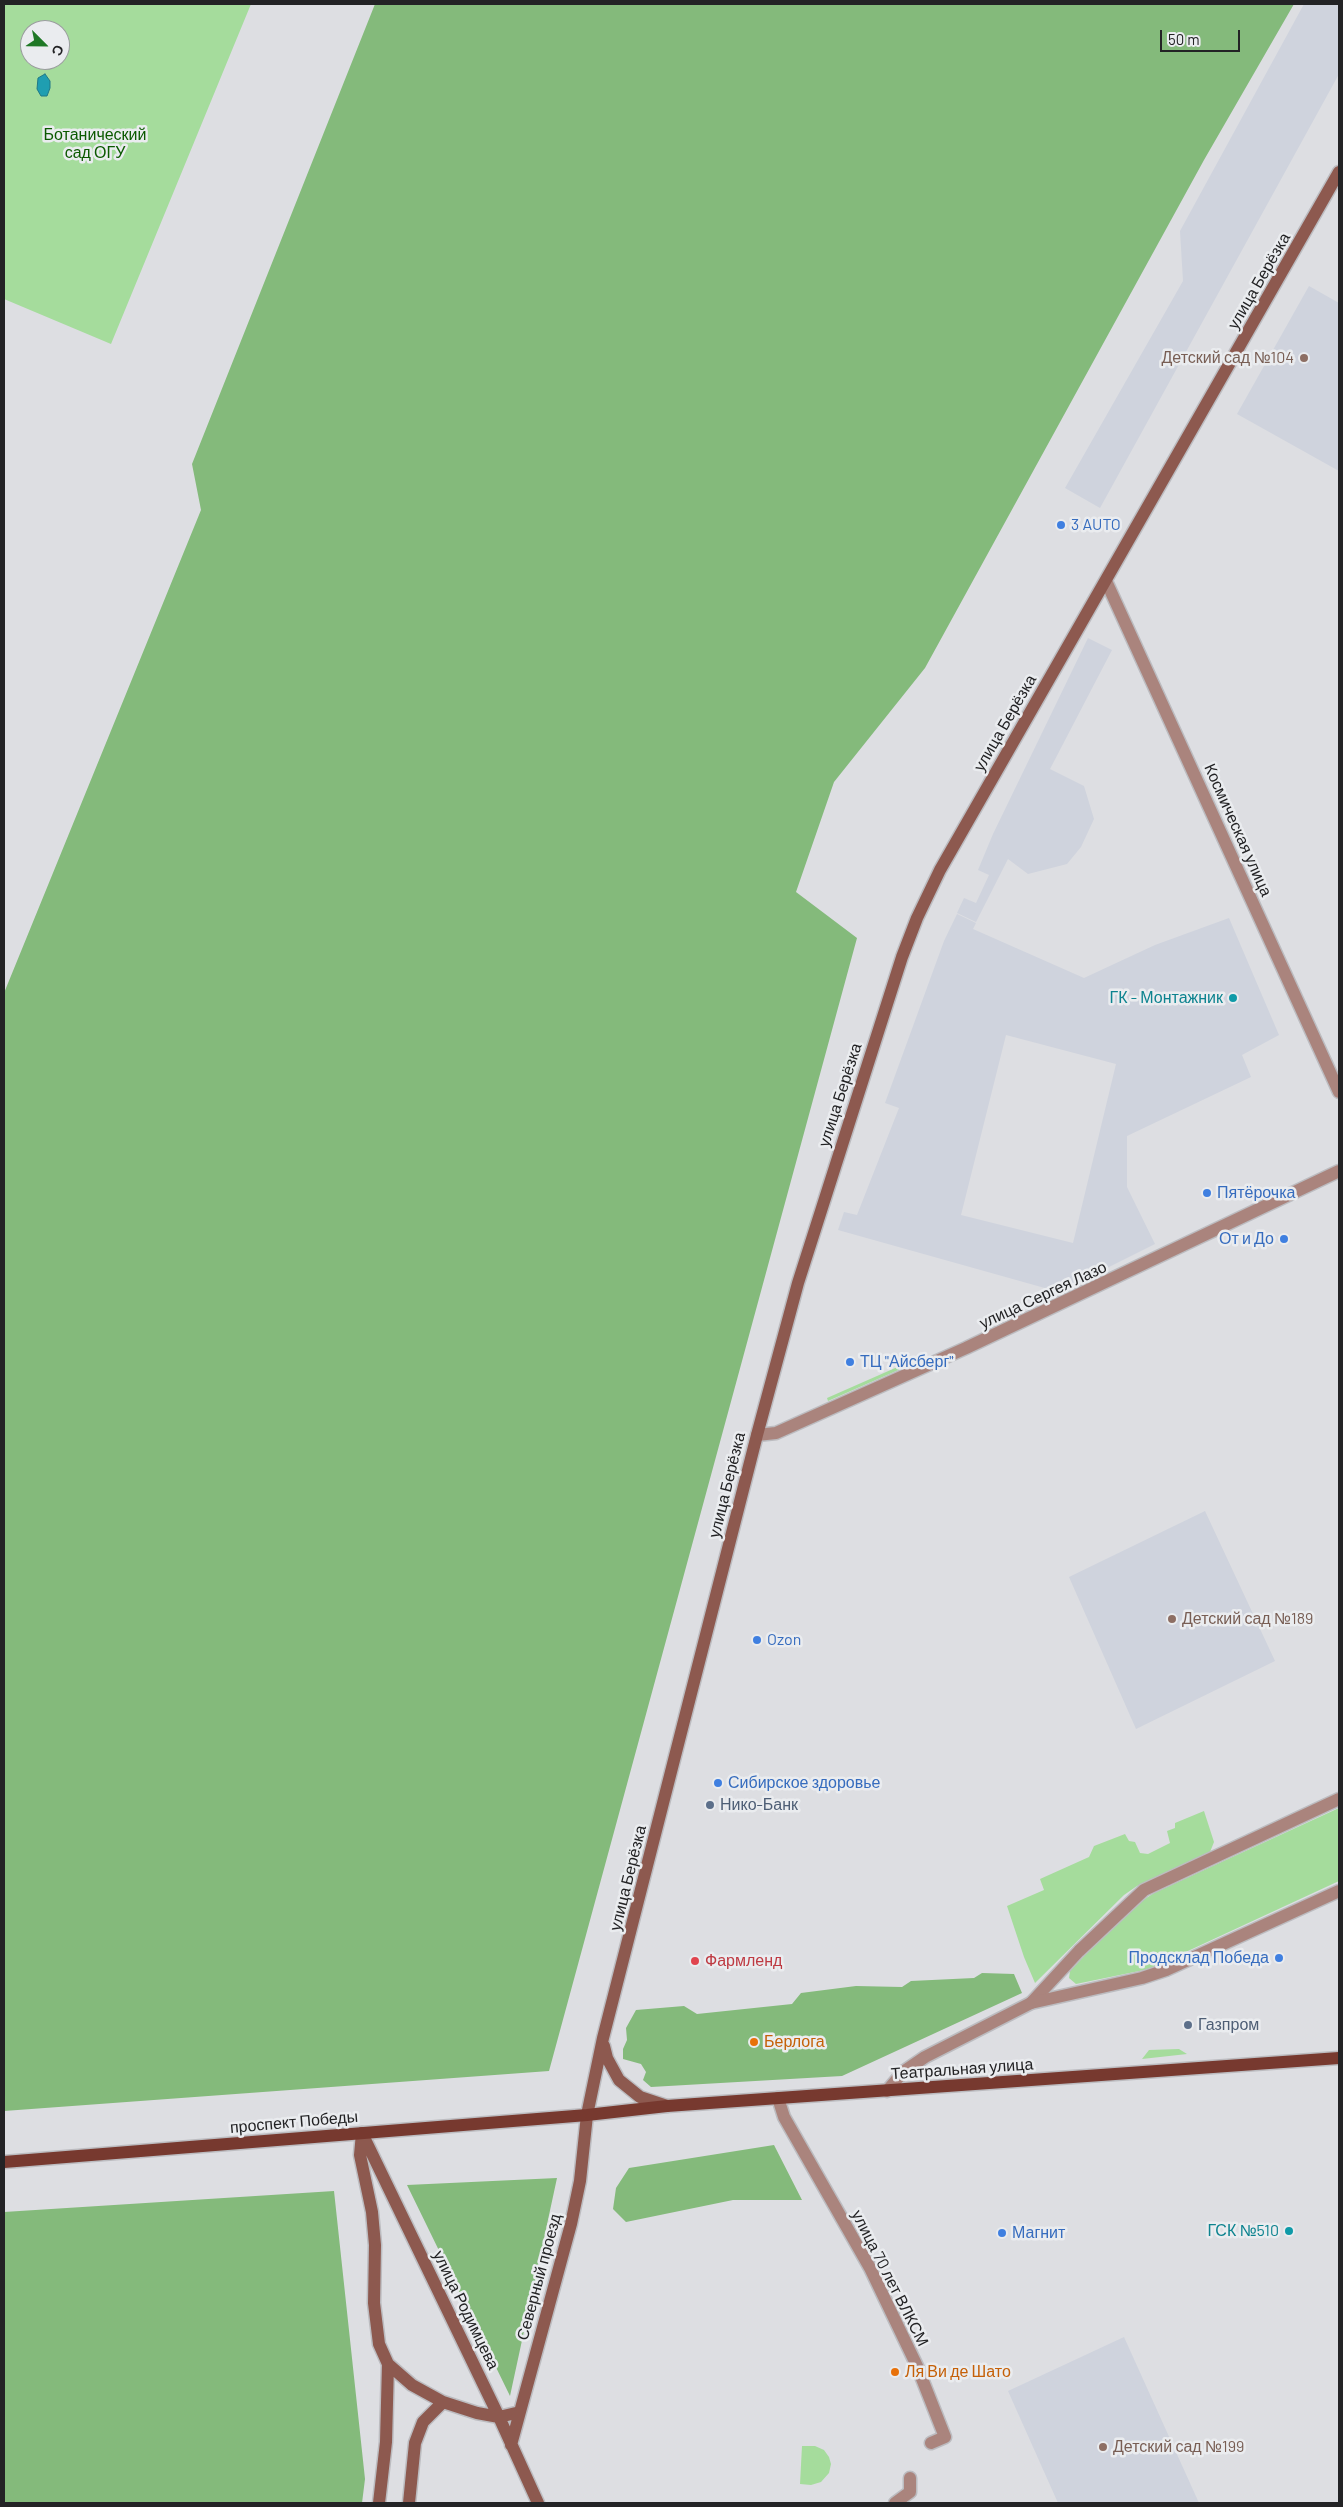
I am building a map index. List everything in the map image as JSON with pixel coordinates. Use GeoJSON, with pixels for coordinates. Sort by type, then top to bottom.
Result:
{"type":"FeatureCollection","features":[{"type":"Feature","properties":{"kind":"main road","name":"улица Берёзка"},"geometry":{"type":"LineString","coordinates":[[587,2115],[603,2038],[757,1435],[798,1284],[840,1147],[902,957],[917,918],[961,832],[1106,582],[1339,172]]}},
{"type":"Feature","properties":{"kind":"main road"},"geometry":{"type":"LineString","coordinates":[[603,2038],[607,2058],[618,2080],[640,2097],[667,2106]]}},
{"type":"Feature","properties":{"kind":"main road","name":"Театральная улица"},"geometry":{"type":"LineString","coordinates":[[587,2115],[667,2106],[1339,2058]]}},
{"type":"Feature","properties":{"kind":"main road","name":"проспект Победы"},"geometry":{"type":"LineString","coordinates":[[4,2162],[587,2115]]}},
{"type":"Feature","properties":{"kind":"main road","name":"Северный проезд"},"geometry":{"type":"LineString","coordinates":[[511,2445],[571,2224],[580,2181],[587,2115]]}},
{"type":"Feature","properties":{"kind":"main road"},"geometry":{"type":"LineString","coordinates":[[362,2133],[360,2155],[372,2212],[375,2245],[375,2311],[379,2344],[388,2364],[412,2385],[443,2402],[477,2414],[499,2417],[520,2412]]}},
{"type":"Feature","properties":{"kind":"main road","name":"улица Родимцева"},"geometry":{"type":"LineString","coordinates":[[362,2133],[499,2417],[538,2503]]}},
{"type":"Feature","properties":{"kind":"main road"},"geometry":{"type":"LineString","coordinates":[[379,2503],[386,2442],[388,2364]]}},
{"type":"Feature","properties":{"kind":"main road"},"geometry":{"type":"LineString","coordinates":[[409,2503],[415,2442],[424,2422],[443,2402]]}},
{"type":"Feature","properties":{"kind":"street","name":"Космическая улица"},"geometry":{"type":"LineString","coordinates":[[1106,582],[1339,1092]]}},
{"type":"Feature","properties":{"kind":"street","name":"улица Сергея Лазо"},"geometry":{"type":"LineString","coordinates":[[757,1435],[776,1433],[966,1348],[1339,1171]]}},
{"type":"Feature","properties":{"kind":"street"},"geometry":{"type":"LineString","coordinates":[[1031,2004],[1078,1951],[1144,1890],[1339,1799]]}},
{"type":"Feature","properties":{"kind":"street"},"geometry":{"type":"LineString","coordinates":[[886,2091],[904,2072],[925,2056],[1031,2004],[1142,1978],[1166,1970],[1339,1891]]}},
{"type":"Feature","properties":{"kind":"street","name":"улица 70 лет ВЛКСМ"},"geometry":{"type":"LineString","coordinates":[[778,2098],[788,2124],[870,2268],[917,2366],[945,2437],[932,2443]]}},
{"type":"Feature","properties":{"kind":"street"},"geometry":{"type":"LineString","coordinates":[[895,2503],[910,2492],[910,2478]]}},
{"type":"Feature","properties":{"kind":"shaded area"},"geometry":{"type":"Polygon","coordinates":[[[1304,4],[1339,4],[1339,74],[1100,508],[1065,488],[1183,281],[1180,231],[1304,4]]]}},
{"type":"Feature","properties":{"kind":"shaded area","name":"Детский сад №104"},"geometry":{"type":"Polygon","coordinates":[[[1309,286],[1339,303],[1339,471],[1237,414],[1309,286]]]}},
{"type":"Feature","properties":{"kind":"shaded area"},"geometry":{"type":"Polygon","coordinates":[[[1088,638],[1112,650],[1050,769],[1084,786],[1094,819],[1081,847],[1067,864],[1028,874],[1008,859],[976,922],[957,913],[964,898],[976,903],[989,875],[978,870],[993,834],[1088,638]]]}},
{"type":"Feature","properties":{"kind":"shaded area"},"geometry":{"type":"Polygon","coordinates":[[[957,914],[976,923],[973,929],[1084,978],[1155,945],[1229,918],[1279,1035],[1242,1055],[1251,1077],[1127,1136],[1127,1187],[1155,1244],[1059,1292],[838,1230],[844,1212],[857,1215],[899,1108],[885,1103],[944,941],[957,914]],[[1006,1035],[961,1215],[1073,1243],[1116,1064],[1006,1035]]]}},
{"type":"Feature","properties":{"kind":"shaded area","name":"Детский сад №189"},"geometry":{"type":"Polygon","coordinates":[[[1205,1511],[1275,1661],[1136,1729],[1069,1577],[1205,1511]]]}},
{"type":"Feature","properties":{"kind":"shaded area","name":"Детский сад №199"},"geometry":{"type":"Polygon","coordinates":[[[1124,2337],[1199,2503],[1058,2503],[1008,2391],[1124,2337]]]}},
{"type":"Feature","properties":{"kind":"green space","name":"Ботанический сад ОГУ"},"geometry":{"type":"Polygon","coordinates":[[[4,4],[251,4],[111,344],[4,299],[4,4]]]}},
{"type":"Feature","properties":{"kind":"green space"},"geometry":{"type":"Polygon","coordinates":[[[375,4],[1294,4],[1204,160],[925,668],[834,782],[796,892],[857,938],[549,2071],[4,2111],[4,993],[201,510],[192,464],[375,4]]]}},
{"type":"Feature","properties":{"kind":"green space"},"geometry":{"type":"Polygon","coordinates":[[[902,1365],[903,1368],[828,1401],[827,1398],[902,1365]]]}},
{"type":"Feature","properties":{"kind":"green space"},"geometry":{"type":"Polygon","coordinates":[[[1339,1808],[1339,1881],[1149,1969],[1076,1984],[1069,1978],[1070,1971],[1128,1910],[1154,1893],[1339,1808]]]}},
{"type":"Feature","properties":{"kind":"green space"},"geometry":{"type":"Polygon","coordinates":[[[1204,1811],[1214,1842],[1210,1852],[1137,1886],[1124,1895],[1035,1983],[1007,1906],[1044,1890],[1040,1879],[1089,1857],[1094,1846],[1125,1834],[1129,1841],[1135,1842],[1140,1853],[1148,1854],[1170,1843],[1167,1831],[1175,1828],[1175,1823],[1204,1811]]]}},
{"type":"Feature","properties":{"kind":"green space"},"geometry":{"type":"Polygon","coordinates":[[[982,1973],[1014,1974],[1022,1993],[842,2076],[651,2087],[643,2080],[646,2072],[641,2064],[623,2059],[623,2049],[627,2040],[626,2028],[636,2010],[684,2006],[697,2014],[792,2004],[801,1993],[856,1986],[902,1987],[911,1981],[974,1978],[982,1973]]]}},
{"type":"Feature","properties":{"kind":"green space"},"geometry":{"type":"Polygon","coordinates":[[[1179,2049],[1187,2054],[1142,2059],[1149,2050],[1179,2049]]]}},
{"type":"Feature","properties":{"kind":"green space"},"geometry":{"type":"Polygon","coordinates":[[[774,2145],[802,2200],[733,2200],[626,2222],[613,2209],[616,2188],[629,2168],[774,2145]]]}},
{"type":"Feature","properties":{"kind":"green space"},"geometry":{"type":"Polygon","coordinates":[[[557,2178],[510,2396],[407,2185],[557,2178]]]}},
{"type":"Feature","properties":{"kind":"green space"},"geometry":{"type":"Polygon","coordinates":[[[334,2191],[365,2479],[362,2503],[4,2503],[4,2212],[334,2191]]]}},
{"type":"Feature","properties":{"kind":"green space"},"geometry":{"type":"Polygon","coordinates":[[[802,2446],[815,2446],[824,2450],[829,2457],[831,2464],[829,2473],[821,2482],[811,2485],[800,2484],[802,2446]]]}},
{"type":"Feature","properties":{"kind":"water"},"geometry":{"type":"Polygon","coordinates":[[[45,74],[50,81],[50,88],[47,96],[41,96],[37,89],[38,78],[45,74]]]}},
{"type":"Feature","properties":{"kind":"place","name":"Детский сад №104"},"geometry":{"type":"Point","coordinates":[1304,358]}},
{"type":"Feature","properties":{"kind":"place","name":"3 AUTO"},"geometry":{"type":"Point","coordinates":[1061,525]}},
{"type":"Feature","properties":{"kind":"place","name":"ГК - Монтажник"},"geometry":{"type":"Point","coordinates":[1233,998]}},
{"type":"Feature","properties":{"kind":"place","name":"Пятёрочка"},"geometry":{"type":"Point","coordinates":[1207,1193]}},
{"type":"Feature","properties":{"kind":"place","name":"От и До"},"geometry":{"type":"Point","coordinates":[1284,1239]}},
{"type":"Feature","properties":{"kind":"place","name":"ТЦ \"Айсберг\""},"geometry":{"type":"Point","coordinates":[850,1362]}},
{"type":"Feature","properties":{"kind":"place","name":"Детский сад №189"},"geometry":{"type":"Point","coordinates":[1172,1619]}},
{"type":"Feature","properties":{"kind":"place","name":"Ozon"},"geometry":{"type":"Point","coordinates":[757,1640]}},
{"type":"Feature","properties":{"kind":"place","name":"Сибирское здоровье"},"geometry":{"type":"Point","coordinates":[718,1783]}},
{"type":"Feature","properties":{"kind":"place","name":"Нико-Банк"},"geometry":{"type":"Point","coordinates":[710,1805]}},
{"type":"Feature","properties":{"kind":"place","name":"Продсклад Победа"},"geometry":{"type":"Point","coordinates":[1279,1958]}},
{"type":"Feature","properties":{"kind":"place","name":"Фармленд"},"geometry":{"type":"Point","coordinates":[695,1961]}},
{"type":"Feature","properties":{"kind":"place","name":"Газпром"},"geometry":{"type":"Point","coordinates":[1188,2025]}},
{"type":"Feature","properties":{"kind":"place","name":"Берлога"},"geometry":{"type":"Point","coordinates":[754,2042]}},
{"type":"Feature","properties":{"kind":"place","name":"ГСК №510"},"geometry":{"type":"Point","coordinates":[1289,2231]}},
{"type":"Feature","properties":{"kind":"place","name":"Магнит"},"geometry":{"type":"Point","coordinates":[1002,2233]}},
{"type":"Feature","properties":{"kind":"place","name":"Ля Ви де Шато"},"geometry":{"type":"Point","coordinates":[895,2372]}},
{"type":"Feature","properties":{"kind":"place","name":"Детский сад №199"},"geometry":{"type":"Point","coordinates":[1103,2447]}}]}
